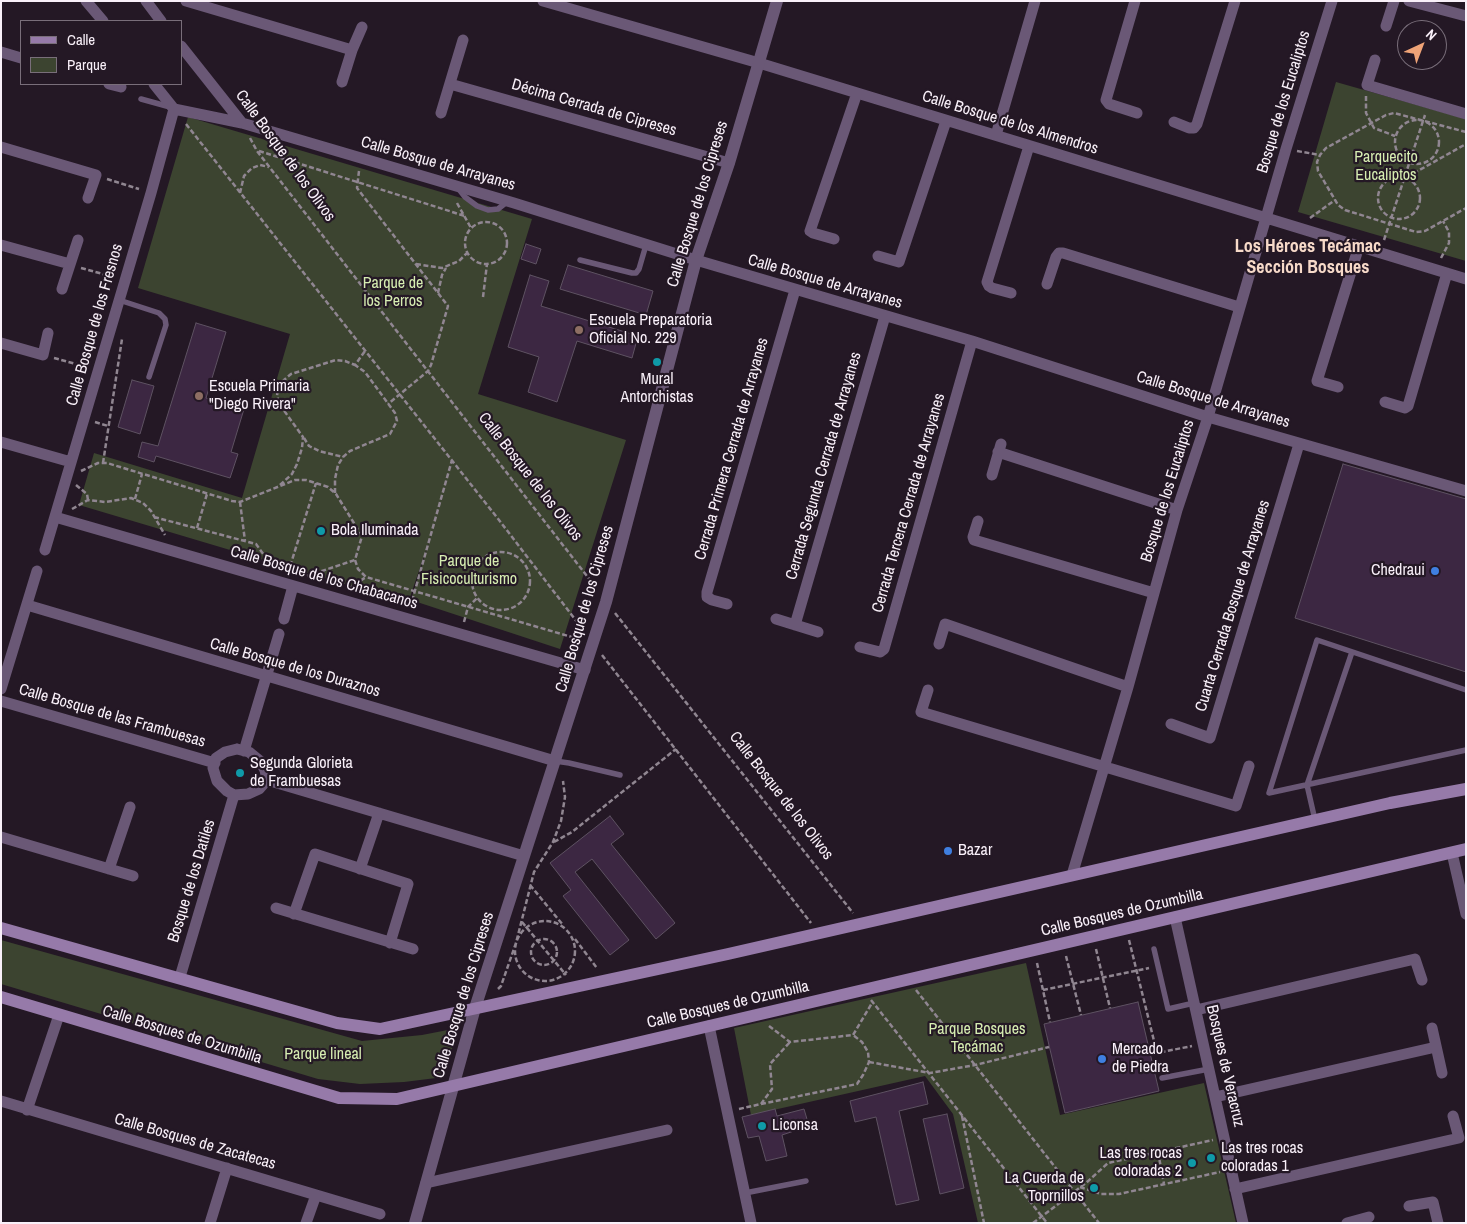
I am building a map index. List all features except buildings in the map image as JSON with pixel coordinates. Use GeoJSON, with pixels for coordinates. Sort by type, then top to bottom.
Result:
{"type":"FeatureCollection","features":[{"type":"Feature","properties":{"kind":"main road"},"geometry":{"type":"LineString","coordinates":[[1,928],[180,977],[337,1023],[380,1029],[819,933],[1390,802],[1466,789]]}},
{"type":"Feature","properties":{"kind":"main road","name":"Calle Bosques de Ozumbilla"},"geometry":{"type":"LineString","coordinates":[[1,997],[339,1098],[397,1099],[883,984],[1466,850]]}},
{"type":"Feature","properties":{"kind":"street"},"geometry":{"type":"LineString","coordinates":[[86,1],[102,20]]}},
{"type":"Feature","properties":{"kind":"street"},"geometry":{"type":"LineString","coordinates":[[146,1],[161,20]]}},
{"type":"Feature","properties":{"kind":"street"},"geometry":{"type":"LineString","coordinates":[[186,1],[352,50]]}},
{"type":"Feature","properties":{"kind":"street","name":"Calle Bosque de los Almendros"},"geometry":{"type":"LineString","coordinates":[[543,1],[759,63],[1466,279]]}},
{"type":"Feature","properties":{"kind":"street","name":"Calle Bosque de los Cipreses"},"geometry":{"type":"LineString","coordinates":[[415,1223],[475,1008],[606,602],[696,260],[729,163],[777,1]]}},
{"type":"Feature","properties":{"kind":"street"},"geometry":{"type":"LineString","coordinates":[[996,135],[1036,1]]}},
{"type":"Feature","properties":{"kind":"street"},"geometry":{"type":"LineString","coordinates":[[1135,1],[1106,100],[1109,104],[1137,113]]}},
{"type":"Feature","properties":{"kind":"street"},"geometry":{"type":"LineString","coordinates":[[1174,122],[1189,128],[1194,128],[1197,124],[1235,1]]}},
{"type":"Feature","properties":{"kind":"street","name":"Bosque de los Eucaliptos"},"geometry":{"type":"LineString","coordinates":[[1072,875],[1128,687],[1177,510],[1208,416],[1286,149],[1332,1]]}},
{"type":"Feature","properties":{"kind":"street"},"geometry":{"type":"LineString","coordinates":[[1386,26],[1394,1]]}},
{"type":"Feature","properties":{"kind":"street"},"geometry":{"type":"LineString","coordinates":[[1409,1],[1466,16]]}},
{"type":"Feature","properties":{"kind":"street"},"geometry":{"type":"LineString","coordinates":[[342,82],[352,50],[362,27]]}},
{"type":"Feature","properties":{"kind":"street"},"geometry":{"type":"LineString","coordinates":[[441,113],[463,40]]}},
{"type":"Feature","properties":{"kind":"street","name":"Calle Bosque de los Olivos"},"geometry":{"type":"LineString","coordinates":[[182,47],[242,123]]}},
{"type":"Feature","properties":{"kind":"street"},"geometry":{"type":"LineString","coordinates":[[1,52],[20,58]]}},
{"type":"Feature","properties":{"kind":"street"},"geometry":{"type":"LineString","coordinates":[[1374,60],[1367,84],[1427,104],[1466,114]]}},
{"type":"Feature","properties":{"kind":"street","name":"Décima Cerrada de Cipreses"},"geometry":{"type":"LineString","coordinates":[[450,84],[729,163]]}},
{"type":"Feature","properties":{"kind":"street"},"geometry":{"type":"LineString","coordinates":[[113,85],[121,87]]}},
{"type":"Feature","properties":{"kind":"street"},"geometry":{"type":"LineString","coordinates":[[155,85],[174,109]]}},
{"type":"Feature","properties":{"kind":"street"},"geometry":{"type":"LineString","coordinates":[[834,239],[813,234],[810,231],[857,93]]}},
{"type":"Feature","properties":{"kind":"street","name":"Calle Bosque de Arrayanes"},"geometry":{"type":"LineString","coordinates":[[174,109],[242,123],[508,201],[795,290],[972,341],[1299,444],[1466,491]]}},
{"type":"Feature","properties":{"kind":"street","name":"Calle Bosque de los Fresnos"},"geometry":{"type":"LineString","coordinates":[[45,550],[151,193],[174,109]]}},
{"type":"Feature","properties":{"kind":"street"},"geometry":{"type":"LineString","coordinates":[[878,256],[899,262],[946,121]]}},
{"type":"Feature","properties":{"kind":"street"},"geometry":{"type":"LineString","coordinates":[[1011,293],[992,288],[987,282],[1030,146]]}},
{"type":"Feature","properties":{"kind":"street"},"geometry":{"type":"LineString","coordinates":[[1,147],[96,175],[88,198]]}},
{"type":"Feature","properties":{"kind":"street"},"geometry":{"type":"LineString","coordinates":[[62,289],[78,240]]}},
{"type":"Feature","properties":{"kind":"street"},"geometry":{"type":"LineString","coordinates":[[1,245],[70,264]]}},
{"type":"Feature","properties":{"kind":"street"},"geometry":{"type":"LineString","coordinates":[[1338,388],[1317,381],[1359,246]]}},
{"type":"Feature","properties":{"kind":"street"},"geometry":{"type":"LineString","coordinates":[[1046,284],[1056,256],[1058,253],[1063,253],[1239,307]]}},
{"type":"Feature","properties":{"kind":"street"},"geometry":{"type":"LineString","coordinates":[[1385,402],[1405,408],[1408,406],[1447,273]]}},
{"type":"Feature","properties":{"kind":"street","name":"Cerrada Primera Cerrada de Arrayanes"},"geometry":{"type":"LineString","coordinates":[[727,604],[707,597],[707,592],[795,290]]}},
{"type":"Feature","properties":{"kind":"street","name":"Cerrada Segunda Cerrada de Arrayanes"},"geometry":{"type":"LineString","coordinates":[[795,625],[885,316]]}},
{"type":"Feature","properties":{"kind":"street"},"geometry":{"type":"LineString","coordinates":[[1,343],[43,355],[48,333]]}},
{"type":"Feature","properties":{"kind":"street","name":"Cerrada Tercera Cerrada de Arrayanes"},"geometry":{"type":"LineString","coordinates":[[860,647],[880,652],[884,649],[972,341]]}},
{"type":"Feature","properties":{"kind":"street"},"geometry":{"type":"LineString","coordinates":[[1,442],[71,462]]}},
{"type":"Feature","properties":{"kind":"street","name":"Cuarta Cerrada Bosque de Arrayanes"},"geometry":{"type":"LineString","coordinates":[[1171,724],[1210,738],[1299,444]]}},
{"type":"Feature","properties":{"kind":"street"},"geometry":{"type":"LineString","coordinates":[[992,475],[999,448],[1177,510]]}},
{"type":"Feature","properties":{"kind":"street","name":"Calle Bosque de los Chabacanos"},"geometry":{"type":"LineString","coordinates":[[55,517],[584,670]]}},
{"type":"Feature","properties":{"kind":"street"},"geometry":{"type":"LineString","coordinates":[[978,521],[973,537],[974,540],[1154,593]]}},
{"type":"Feature","properties":{"kind":"street"},"geometry":{"type":"LineString","coordinates":[[1,689],[37,571]]}},
{"type":"Feature","properties":{"kind":"street"},"geometry":{"type":"LineString","coordinates":[[284,620],[289,585]]}},
{"type":"Feature","properties":{"kind":"street","name":"Calle Bosque de los Duraznos"},"geometry":{"type":"LineString","coordinates":[[27,605],[555,761]]}},
{"type":"Feature","properties":{"kind":"street"},"geometry":{"type":"LineString","coordinates":[[776,619],[818,632]]}},
{"type":"Feature","properties":{"kind":"street"},"geometry":{"type":"LineString","coordinates":[[939,644],[945,624],[1128,687]]}},
{"type":"Feature","properties":{"kind":"street"},"geometry":{"type":"LineString","coordinates":[[244,751],[279,634]]}},
{"type":"Feature","properties":{"kind":"street"},"geometry":{"type":"LineString","coordinates":[[928,690],[921,712],[1236,806],[1249,766]]}},
{"type":"Feature","properties":{"kind":"street","name":"Calle Bosque de las Frambuesas"},"geometry":{"type":"LineString","coordinates":[[1,701],[214,763]]}},
{"type":"Feature","properties":{"kind":"street"},"geometry":{"type":"LineString","coordinates":[[237,749],[249,752],[260,761],[265,770],[267,780],[259,789],[248,794],[234,794],[227,791],[217,781],[213,768],[214,763],[216,758],[225,752],[237,749]]}},
{"type":"Feature","properties":{"kind":"street"},"geometry":{"type":"LineString","coordinates":[[267,780],[524,856]]}},
{"type":"Feature","properties":{"kind":"street","name":"Bosque de los Datiles"},"geometry":{"type":"LineString","coordinates":[[180,977],[234,794]]}},
{"type":"Feature","properties":{"kind":"street"},"geometry":{"type":"LineString","coordinates":[[109,869],[130,807]]}},
{"type":"Feature","properties":{"kind":"street"},"geometry":{"type":"LineString","coordinates":[[360,869],[380,813]]}},
{"type":"Feature","properties":{"kind":"street"},"geometry":{"type":"LineString","coordinates":[[1,837],[133,876]]}},
{"type":"Feature","properties":{"kind":"street"},"geometry":{"type":"LineString","coordinates":[[294,914],[314,854],[408,884],[390,942]]}},
{"type":"Feature","properties":{"kind":"street"},"geometry":{"type":"LineString","coordinates":[[1452,854],[1466,914]]}},
{"type":"Feature","properties":{"kind":"street"},"geometry":{"type":"LineString","coordinates":[[276,908],[413,949]]}},
{"type":"Feature","properties":{"kind":"street","name":"Bosques de Veracruz"},"geometry":{"type":"LineString","coordinates":[[1175,917],[1243,1223]]}},
{"type":"Feature","properties":{"kind":"street"},"geometry":{"type":"LineString","coordinates":[[1195,1007],[1416,959],[1422,980]]}},
{"type":"Feature","properties":{"kind":"street"},"geometry":{"type":"LineString","coordinates":[[27,1110],[59,1015]]}},
{"type":"Feature","properties":{"kind":"street"},"geometry":{"type":"LineString","coordinates":[[709,1026],[751,1223]]}},
{"type":"Feature","properties":{"kind":"street"},"geometry":{"type":"LineString","coordinates":[[1432,1028],[1442,1073]]}},
{"type":"Feature","properties":{"kind":"street"},"geometry":{"type":"LineString","coordinates":[[1215,1097],[1436,1047]]}},
{"type":"Feature","properties":{"kind":"street","name":"Calle Bosques de Zacatecas"},"geometry":{"type":"LineString","coordinates":[[1,1101],[380,1214]]}},
{"type":"Feature","properties":{"kind":"street"},"geometry":{"type":"LineString","coordinates":[[1235,1189],[1459,1138],[1453,1116]]}},
{"type":"Feature","properties":{"kind":"street"},"geometry":{"type":"LineString","coordinates":[[426,1183],[667,1130]]}},
{"type":"Feature","properties":{"kind":"street"},"geometry":{"type":"LineString","coordinates":[[210,1223],[227,1168]]}},
{"type":"Feature","properties":{"kind":"street"},"geometry":{"type":"LineString","coordinates":[[306,1223],[316,1195]]}},
{"type":"Feature","properties":{"kind":"street"},"geometry":{"type":"LineString","coordinates":[[1409,1206],[1433,1202],[1438,1223]]}},
{"type":"Feature","properties":{"kind":"street"},"geometry":{"type":"LineString","coordinates":[[1347,1223],[1369,1218]]}},
{"type":"Feature","properties":{"kind":"lane"},"geometry":{"type":"LineString","coordinates":[[141,99],[174,109]]}},
{"type":"Feature","properties":{"kind":"lane"},"geometry":{"type":"LineString","coordinates":[[580,260],[636,273],[646,245]]}},
{"type":"Feature","properties":{"kind":"lane"},"geometry":{"type":"LineString","coordinates":[[119,300],[159,314],[165,318],[166,325],[149,377]]}},
{"type":"Feature","properties":{"kind":"lane"},"geometry":{"type":"LineString","coordinates":[[1466,690],[1317,640],[1269,793],[1466,750]]}},
{"type":"Feature","properties":{"kind":"lane"},"geometry":{"type":"LineString","coordinates":[[1315,820],[1307,785],[1352,652]]}},
{"type":"Feature","properties":{"kind":"lane"},"geometry":{"type":"LineString","coordinates":[[555,761],[620,775]]}},
{"type":"Feature","properties":{"kind":"lane"},"geometry":{"type":"LineString","coordinates":[[1154,950],[1168,1010],[1195,1007]]}},
{"type":"Feature","properties":{"kind":"lane"},"geometry":{"type":"LineString","coordinates":[[1162,1078],[1209,1069]]}},
{"type":"Feature","properties":{"kind":"lane"},"geometry":{"type":"LineString","coordinates":[[745,1194],[806,1181]]}},
{"type":"Feature","properties":{"kind":"path"},"geometry":{"type":"LineString","coordinates":[[1367,84],[1366,113],[1371,123],[1374,128],[1395,136]]}},
{"type":"Feature","properties":{"kind":"path"},"geometry":{"type":"LineString","coordinates":[[1380,253],[1424,121],[1427,104]]}},
{"type":"Feature","properties":{"kind":"path"},"geometry":{"type":"LineString","coordinates":[[174,109],[452,460],[819,933]]}},
{"type":"Feature","properties":{"kind":"path"},"geometry":{"type":"LineString","coordinates":[[1466,132],[1394,114],[1386,115],[1326,148],[1320,154],[1317,162],[1318,171],[1338,205],[1345,210],[1390,224],[1416,232],[1425,231],[1466,208]]}},
{"type":"Feature","properties":{"kind":"path"},"geometry":{"type":"LineString","coordinates":[[1436,161],[1439,145],[1436,130],[1431,125],[1424,121],[1409,121],[1403,124],[1395,136],[1396,151],[1400,157],[1410,164],[1420,165],[1427,163],[1437,152]]}},
{"type":"Feature","properties":{"kind":"path","name":"Calle Bosque de los Olivos"},"geometry":{"type":"LineString","coordinates":[[242,123],[257,151],[606,602],[861,923]]}},
{"type":"Feature","properties":{"kind":"path"},"geometry":{"type":"LineString","coordinates":[[1405,178],[1466,144]]}},
{"type":"Feature","properties":{"kind":"path"},"geometry":{"type":"LineString","coordinates":[[1286,149],[1320,154]]}},
{"type":"Feature","properties":{"kind":"path"},"geometry":{"type":"LineString","coordinates":[[257,151],[465,216]]}},
{"type":"Feature","properties":{"kind":"path"},"geometry":{"type":"LineString","coordinates":[[361,158],[357,188],[448,306],[428,371],[388,404]]}},
{"type":"Feature","properties":{"kind":"path"},"geometry":{"type":"LineString","coordinates":[[240,193],[244,176],[252,168],[260,165],[270,167]]}},
{"type":"Feature","properties":{"kind":"path"},"geometry":{"type":"LineString","coordinates":[[96,175],[151,193]]}},
{"type":"Feature","properties":{"kind":"path"},"geometry":{"type":"LineString","coordinates":[[1398,176],[1416,185],[1420,192],[1420,206],[1410,217],[1404,219],[1392,218],[1380,208],[1377,201],[1378,194],[1385,182],[1398,176]]}},
{"type":"Feature","properties":{"kind":"path"},"geometry":{"type":"LineString","coordinates":[[1297,228],[1335,200]]}},
{"type":"Feature","properties":{"kind":"path"},"geometry":{"type":"LineString","coordinates":[[1434,270],[1449,242],[1449,232],[1443,221]]}},
{"type":"Feature","properties":{"kind":"path"},"geometry":{"type":"LineString","coordinates":[[484,222],[497,225],[506,236],[506,250],[497,262],[487,264],[476,263],[467,253],[465,240],[471,228],[484,222]]}},
{"type":"Feature","properties":{"kind":"path"},"geometry":{"type":"LineString","coordinates":[[416,264],[431,267],[447,266],[459,261],[467,253]]}},
{"type":"Feature","properties":{"kind":"path"},"geometry":{"type":"LineString","coordinates":[[70,264],[125,280]]}},
{"type":"Feature","properties":{"kind":"path"},"geometry":{"type":"LineString","coordinates":[[483,297],[487,264]]}},
{"type":"Feature","properties":{"kind":"path"},"geometry":{"type":"LineString","coordinates":[[438,294],[439,284],[447,266]]}},
{"type":"Feature","properties":{"kind":"path"},"geometry":{"type":"LineString","coordinates":[[102,463],[125,322],[114,319]]}},
{"type":"Feature","properties":{"kind":"path"},"geometry":{"type":"LineString","coordinates":[[355,365],[365,351]]}},
{"type":"Feature","properties":{"kind":"path"},"geometry":{"type":"LineString","coordinates":[[43,355],[98,370]]}},
{"type":"Feature","properties":{"kind":"path"},"geometry":{"type":"LineString","coordinates":[[336,494],[335,479],[343,456],[350,451],[390,434],[397,422],[395,413],[365,372],[345,361],[336,360],[292,374],[278,388],[277,396],[280,405],[309,446],[319,452],[343,456]]}},
{"type":"Feature","properties":{"kind":"path"},"geometry":{"type":"LineString","coordinates":[[279,486],[292,474],[297,464],[303,437]]}},
{"type":"Feature","properties":{"kind":"path"},"geometry":{"type":"LineString","coordinates":[[407,619],[452,460]]}},
{"type":"Feature","properties":{"kind":"path"},"geometry":{"type":"LineString","coordinates":[[88,500],[87,494],[67,477],[98,463],[240,502],[295,480],[306,480],[328,487],[336,494],[362,536],[355,560],[358,569],[366,577],[593,643]]}},
{"type":"Feature","properties":{"kind":"path"},"geometry":{"type":"LineString","coordinates":[[135,499],[142,474]]}},
{"type":"Feature","properties":{"kind":"path"},"geometry":{"type":"LineString","coordinates":[[289,585],[316,483]]}},
{"type":"Feature","properties":{"kind":"path"},"geometry":{"type":"LineString","coordinates":[[197,528],[207,493]]}},
{"type":"Feature","properties":{"kind":"path"},"geometry":{"type":"LineString","coordinates":[[55,517],[88,500],[105,502],[135,499],[143,503],[154,516],[174,552]]}},
{"type":"Feature","properties":{"kind":"path"},"geometry":{"type":"LineString","coordinates":[[240,502],[245,541]]}},
{"type":"Feature","properties":{"kind":"path"},"geometry":{"type":"LineString","coordinates":[[154,516],[256,544],[289,585]]}},
{"type":"Feature","properties":{"kind":"path"},"geometry":{"type":"LineString","coordinates":[[499,552],[509,553],[518,557],[525,564],[529,572],[529,590],[519,605],[510,609],[493,609],[484,605],[478,598],[473,588],[475,569],[489,555],[499,552]]}},
{"type":"Feature","properties":{"kind":"path"},"geometry":{"type":"LineString","coordinates":[[289,585],[355,560]]}},
{"type":"Feature","properties":{"kind":"path"},"geometry":{"type":"LineString","coordinates":[[525,564],[531,561]]}},
{"type":"Feature","properties":{"kind":"path"},"geometry":{"type":"LineString","coordinates":[[334,598],[366,577]]}},
{"type":"Feature","properties":{"kind":"path"},"geometry":{"type":"LineString","coordinates":[[460,634],[468,607],[478,598]]}},
{"type":"Feature","properties":{"kind":"path"},"geometry":{"type":"LineString","coordinates":[[553,842],[572,832],[676,749]]}},
{"type":"Feature","properties":{"kind":"path"},"geometry":{"type":"LineString","coordinates":[[495,992],[501,986],[516,943],[519,934],[526,927],[534,923],[543,920],[561,925],[574,940],[576,951],[574,962],[565,974],[551,981],[540,981],[530,978],[522,971],[516,962],[514,952],[516,943],[521,921],[534,872],[553,842],[561,821],[565,797],[562,776],[555,761]]}},
{"type":"Feature","properties":{"kind":"path"},"geometry":{"type":"LineString","coordinates":[[519,872],[606,979]]}},
{"type":"Feature","properties":{"kind":"path"},"geometry":{"type":"LineString","coordinates":[[508,906],[575,986]]}},
{"type":"Feature","properties":{"kind":"path"},"geometry":{"type":"LineString","coordinates":[[1126,928],[1157,1053],[1203,1044]]}},
{"type":"Feature","properties":{"kind":"path"},"geometry":{"type":"LineString","coordinates":[[1093,936],[1110,1008]]}},
{"type":"Feature","properties":{"kind":"path"},"geometry":{"type":"LineString","coordinates":[[549,939],[556,945],[558,953],[554,961],[544,966],[532,958],[531,949],[537,941],[549,939]]}},
{"type":"Feature","properties":{"kind":"path"},"geometry":{"type":"LineString","coordinates":[[1063,943],[1081,1015]]}},
{"type":"Feature","properties":{"kind":"path"},"geometry":{"type":"LineString","coordinates":[[1035,949],[1050,1022]]}},
{"type":"Feature","properties":{"kind":"path"},"geometry":{"type":"LineString","coordinates":[[1043,990],[1158,966]]}},
{"type":"Feature","properties":{"kind":"path"},"geometry":{"type":"LineString","coordinates":[[907,979],[1099,1223]]}},
{"type":"Feature","properties":{"kind":"path"},"geometry":{"type":"LineString","coordinates":[[853,1035],[883,984]]}},
{"type":"Feature","properties":{"kind":"path"},"geometry":{"type":"LineString","coordinates":[[862,990],[1047,1223]]}},
{"type":"Feature","properties":{"kind":"path"},"geometry":{"type":"LineString","coordinates":[[755,1015],[790,1042]]}},
{"type":"Feature","properties":{"kind":"path"},"geometry":{"type":"LineString","coordinates":[[727,1111],[761,1104],[857,1084],[864,1075],[869,1062],[868,1052],[862,1042],[853,1035],[790,1042],[770,1064],[772,1089],[761,1104]]}},
{"type":"Feature","properties":{"kind":"path"},"geometry":{"type":"LineString","coordinates":[[869,1062],[930,1074],[1049,1047]]}},
{"type":"Feature","properties":{"kind":"path"},"geometry":{"type":"LineString","coordinates":[[962,1115],[984,1223]]}},
{"type":"Feature","properties":{"kind":"path"},"geometry":{"type":"LineString","coordinates":[[1033,1223],[1080,1187],[1108,1162],[1224,1138]]}},
{"type":"Feature","properties":{"kind":"path"},"geometry":{"type":"LineString","coordinates":[[1158,1152],[1164,1184]]}},
{"type":"Feature","properties":{"kind":"path"},"geometry":{"type":"LineString","coordinates":[[1080,1187],[1101,1194],[1120,1194],[1231,1170]]}},
{"type":"Feature","properties":{"kind":"path"},"geometry":{"type":"LineString","coordinates":[[1042,1216],[1042,1223]]}},
{"type":"Feature","properties":{"kind":"green space","name":"Parquecito Eucaliptos"},"geometry":{"type":"Polygon","coordinates":[[[1336,82],[1466,119],[1466,261],[1298,212],[1336,82]]]}},
{"type":"Feature","properties":{"kind":"green space","name":"Parque de los Perros"},"geometry":{"type":"Polygon","coordinates":[[[188,117],[532,219],[478,394],[626,440],[560,649],[411,600],[432,533],[408,603],[79,505],[94,453],[242,498],[290,334],[138,288],[188,117]]]}},
{"type":"Feature","properties":{"kind":"green space","name":"Parque lineal"},"geometry":{"type":"Polygon","coordinates":[[[1,940],[362,1041],[422,1035],[458,1028],[444,1077],[404,1082],[360,1084],[318,1079],[1,984],[1,940]]]}},
{"type":"Feature","properties":{"kind":"green space","name":"Parque Bosques Tecámac"},"geometry":{"type":"Polygon","coordinates":[[[1026,963],[1060,1115],[1204,1083],[1236,1223],[978,1223],[953,1114],[925,1076],[751,1115],[734,1028],[1026,963]]]}},
{"type":"Feature","properties":{"kind":"place","name":"Escuela Preparatoria Oficial No. 229"},"geometry":{"type":"Point","coordinates":[579,330]}},
{"type":"Feature","properties":{"kind":"place","name":"Mural Antorchistas"},"geometry":{"type":"Point","coordinates":[657,362]}},
{"type":"Feature","properties":{"kind":"place","name":"Escuela Primaria \"Diego Rivera\""},"geometry":{"type":"Point","coordinates":[199,396]}},
{"type":"Feature","properties":{"kind":"place","name":"Bola Iluminada"},"geometry":{"type":"Point","coordinates":[321,531]}},
{"type":"Feature","properties":{"kind":"place","name":"Chedraui"},"geometry":{"type":"Point","coordinates":[1435,571]}},
{"type":"Feature","properties":{"kind":"place","name":"Segunda Glorieta de Frambuesas"},"geometry":{"type":"Point","coordinates":[240,773]}},
{"type":"Feature","properties":{"kind":"place","name":"Bazar"},"geometry":{"type":"Point","coordinates":[948,851]}},
{"type":"Feature","properties":{"kind":"place","name":"Mercado de Piedra"},"geometry":{"type":"Point","coordinates":[1102,1059]}},
{"type":"Feature","properties":{"kind":"place","name":"Liconsa"},"geometry":{"type":"Point","coordinates":[762,1126]}},
{"type":"Feature","properties":{"kind":"place","name":"Las tres rocas coloradas 1"},"geometry":{"type":"Point","coordinates":[1211,1158]}},
{"type":"Feature","properties":{"kind":"place","name":"Las tres rocas coloradas 2"},"geometry":{"type":"Point","coordinates":[1192,1163]}},
{"type":"Feature","properties":{"kind":"place","name":"La Cuerda de Toprnillos"},"geometry":{"type":"Point","coordinates":[1094,1188]}},
{"type":"Feature","properties":{"kind":"district","name":"Los Héroes Tecámac Sección Bosques"},"geometry":{"type":"Point","coordinates":[1308,257]}},
{"type":"Feature","properties":{"kind":"park label","name":"Parque de Fisicoculturismo"},"geometry":{"type":"Point","coordinates":[469,571]}}]}
